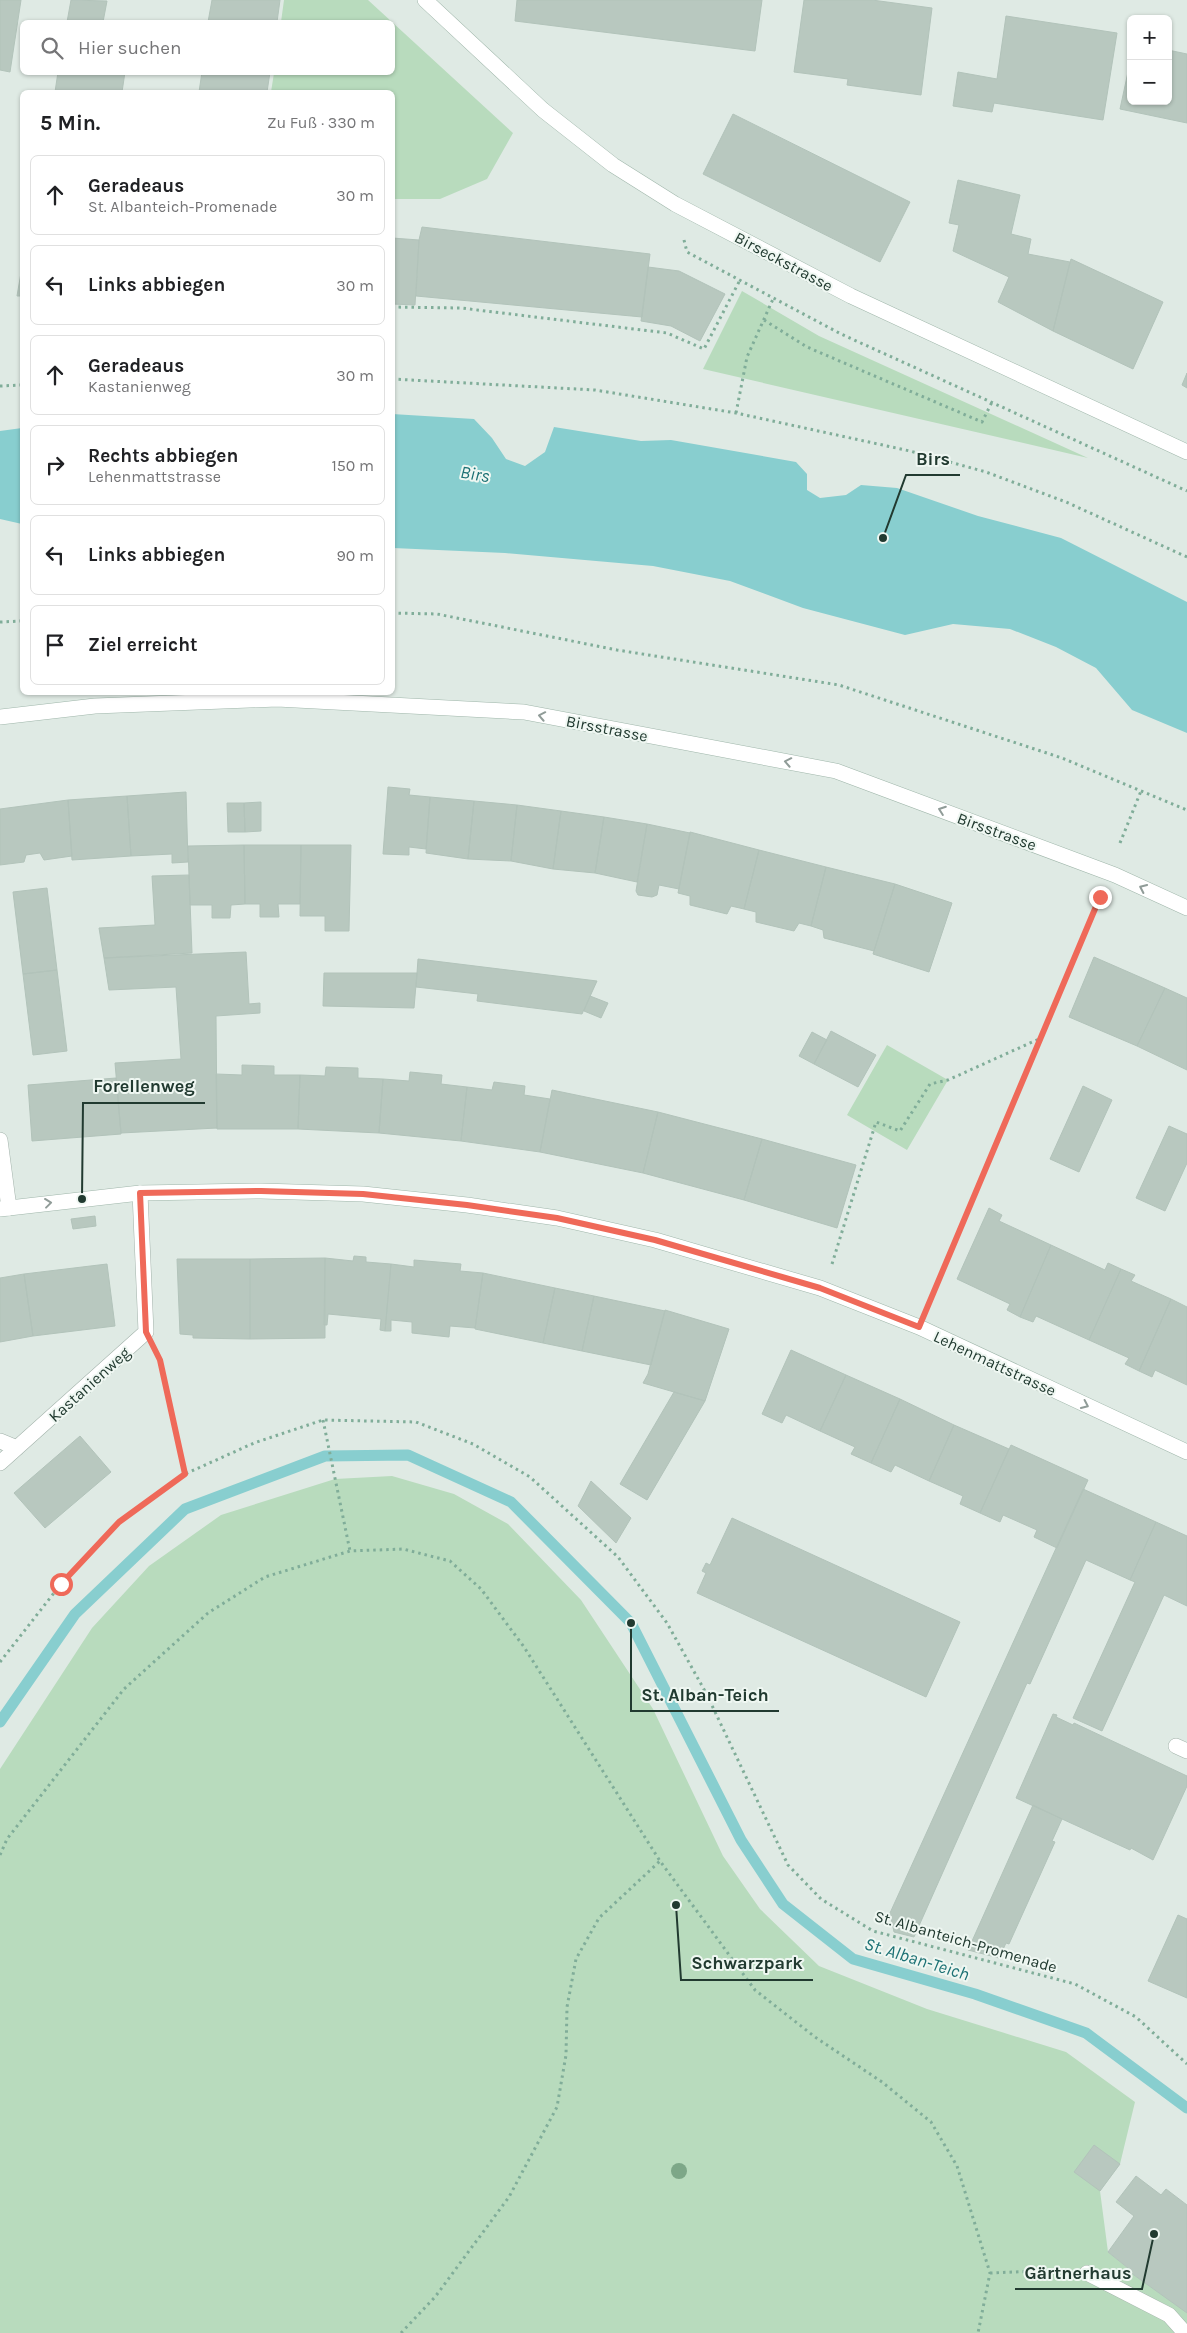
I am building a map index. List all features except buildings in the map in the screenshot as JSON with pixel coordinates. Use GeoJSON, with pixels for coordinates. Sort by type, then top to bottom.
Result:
{"type":"FeatureCollection","features":[{"type":"Feature","properties":{"kind":"street","name":"Birseckstrasse"},"geometry":{"type":"LineString","coordinates":[[425,0],[543,110],[613,165],[675,204],[851,296],[1187,452]]}},
{"type":"Feature","properties":{"kind":"street","name":"Birsstrasse"},"geometry":{"type":"LineString","coordinates":[[0,717],[96,706],[277,699],[524,712],[836,771],[1115,875],[1187,908]]}},
{"type":"Feature","properties":{"kind":"street"},"geometry":{"type":"LineString","coordinates":[[0,1140],[5,1209]]}},
{"type":"Feature","properties":{"kind":"street","name":"Lehenmattstrasse"},"geometry":{"type":"LineString","coordinates":[[5,1209],[140,1193],[261,1191],[363,1194],[467,1205],[557,1218],[655,1240],[820,1288],[919,1327],[1187,1452]]}},
{"type":"Feature","properties":{"kind":"street"},"geometry":{"type":"LineString","coordinates":[[140,1193],[146,1332]]}},
{"type":"Feature","properties":{"kind":"street","name":"Kastanienweg"},"geometry":{"type":"LineString","coordinates":[[0,1463],[146,1332]]}},
{"type":"Feature","properties":{"kind":"street"},"geometry":{"type":"LineString","coordinates":[[0,1441],[17,1448]]}},
{"type":"Feature","properties":{"kind":"street"},"geometry":{"type":"LineString","coordinates":[[1087,2273],[1169,2315],[1185,2333]]}},
{"type":"Feature","properties":{"kind":"path"},"geometry":{"type":"LineString","coordinates":[[675,204],[687,252],[841,334],[1187,491]]}},
{"type":"Feature","properties":{"kind":"path"},"geometry":{"type":"LineString","coordinates":[[395,308],[461,308],[667,333],[704,349],[740,280]]}},
{"type":"Feature","properties":{"kind":"path"},"geometry":{"type":"LineString","coordinates":[[736,413],[746,357],[773,299]]}},
{"type":"Feature","properties":{"kind":"path"},"geometry":{"type":"LineString","coordinates":[[764,320],[808,347],[982,422],[992,402]]}},
{"type":"Feature","properties":{"kind":"path"},"geometry":{"type":"LineString","coordinates":[[395,378],[596,390],[736,413],[910,451],[986,472],[1066,502],[1187,557]]}},
{"type":"Feature","properties":{"kind":"path"},"geometry":{"type":"LineString","coordinates":[[0,386],[20,385]]}},
{"type":"Feature","properties":{"kind":"path"},"geometry":{"type":"LineString","coordinates":[[395,613],[437,614],[617,650],[840,685],[1062,758],[1187,810]]}},
{"type":"Feature","properties":{"kind":"path"},"geometry":{"type":"LineString","coordinates":[[0,622],[20,621]]}},
{"type":"Feature","properties":{"kind":"path"},"geometry":{"type":"LineString","coordinates":[[1120,843],[1141,791]]}},
{"type":"Feature","properties":{"kind":"path"},"geometry":{"type":"LineString","coordinates":[[919,1327],[1039,1038],[1100,897],[1104,894]]}},
{"type":"Feature","properties":{"kind":"path"},"geometry":{"type":"LineString","coordinates":[[832,1265],[876,1122],[900,1131],[930,1084],[948,1080],[1039,1038]]}},
{"type":"Feature","properties":{"kind":"path"},"geometry":{"type":"LineString","coordinates":[[146,1332],[160,1360],[185,1474]]}},
{"type":"Feature","properties":{"kind":"path"},"geometry":{"type":"LineString","coordinates":[[323,1420],[350,1551]]}},
{"type":"Feature","properties":{"kind":"path","name":"St. Albanteich-Promenade"},"geometry":{"type":"LineString","coordinates":[[0,1662],[61,1584],[119,1522],[185,1474],[254,1443],[323,1420],[416,1422],[473,1444],[530,1477],[618,1557],[672,1632],[706,1693],[788,1864],[821,1899],[873,1931],[1075,1984],[1136,2017],[1187,2064]]}},
{"type":"Feature","properties":{"kind":"path"},"geometry":{"type":"LineString","coordinates":[[0,1854],[8,1839],[124,1689],[208,1614],[265,1577],[350,1551],[403,1549],[450,1561],[481,1589],[524,1647],[660,1861],[755,1990],[815,2037],[882,2082],[931,2122],[958,2166],[990,2273],[978,2333]]}},
{"type":"Feature","properties":{"kind":"path"},"geometry":{"type":"LineString","coordinates":[[401,2333],[435,2297],[509,2197],[557,2107],[566,2055],[568,2007],[576,1959],[599,1918],[660,1861]]}},
{"type":"Feature","properties":{"kind":"path"},"geometry":{"type":"LineString","coordinates":[[990,2273],[1055,2269],[1087,2273]]}},
{"type":"Feature","properties":{"kind":"green space"},"geometry":{"type":"Polygon","coordinates":[[[284,0],[368,0],[390,20],[281,20],[284,0]]]}},
{"type":"Feature","properties":{"kind":"green space"},"geometry":{"type":"Polygon","coordinates":[[[395,25],[513,133],[487,179],[440,199],[395,199],[395,90],[271,90],[274,75],[395,75],[395,25]]]}},
{"type":"Feature","properties":{"kind":"green space"},"geometry":{"type":"Polygon","coordinates":[[[742,291],[819,336],[1088,458],[703,369],[742,291]]]}},
{"type":"Feature","properties":{"kind":"green space"},"geometry":{"type":"Polygon","coordinates":[[[887,1045],[948,1080],[907,1150],[847,1115],[887,1045]]]}},
{"type":"Feature","properties":{"kind":"green space"},"geometry":{"type":"Polygon","coordinates":[[[392,1476],[454,1494],[508,1524],[581,1600],[653,1709],[723,1856],[760,1909],[819,1966],[927,2009],[1066,2052],[1135,2102],[1120,2164],[1100,2191],[1108,2252],[1128,2268],[1127,2270],[1187,2312],[1187,2333],[0,2333],[0,1769],[92,1628],[149,1566],[221,1515],[335,1479],[392,1476]]]}},
{"type":"Feature","properties":{"kind":"water"},"geometry":{"type":"Polygon","coordinates":[[[395,414],[474,419],[492,438],[506,459],[525,466],[545,452],[554,427],[641,441],[671,440],[796,462],[807,474],[807,490],[820,498],[846,495],[861,485],[897,488],[978,516],[1061,538],[1187,602],[1187,733],[1132,710],[1096,668],[1056,647],[1010,629],[953,624],[905,635],[803,608],[730,581],[653,566],[505,553],[395,548],[395,414]]]}},
{"type":"Feature","properties":{"kind":"water"},"geometry":{"type":"Polygon","coordinates":[[[20,428],[20,524],[0,519],[0,431],[20,428]]]}},
{"type":"Feature","properties":{"kind":"waterway","name":"St. Alban-Teich"},"geometry":{"type":"LineString","coordinates":[[0,1722],[75,1614],[185,1509],[325,1456],[408,1455],[511,1502],[631,1623],[741,1840],[783,1904],[853,1959],[975,1994],[1086,2033],[1187,2108]]}},
{"type":"Feature","properties":{"kind":"place","name":"Birs"},"geometry":{"type":"Point","coordinates":[883,538]}},
{"type":"Feature","properties":{"kind":"place","name":"Forellenweg"},"geometry":{"type":"Point","coordinates":[82,1199]}},
{"type":"Feature","properties":{"kind":"place","name":"St. Alban-Teich"},"geometry":{"type":"Point","coordinates":[631,1623]}},
{"type":"Feature","properties":{"kind":"place","name":"Schwarzpark"},"geometry":{"type":"Point","coordinates":[676,1905]}},
{"type":"Feature","properties":{"kind":"place","name":"Gärtnerhaus"},"geometry":{"type":"Point","coordinates":[1154,2234]}},
{"type":"Feature","properties":{"kind":"route"},"geometry":{"type":"LineString","coordinates":[[61,1584],[119,1522],[185,1474],[160,1360],[146,1332],[140,1193],[261,1191],[363,1194],[467,1205],[557,1218],[655,1240],[820,1288],[919,1327],[1039,1038],[1100,897]]}}]}
